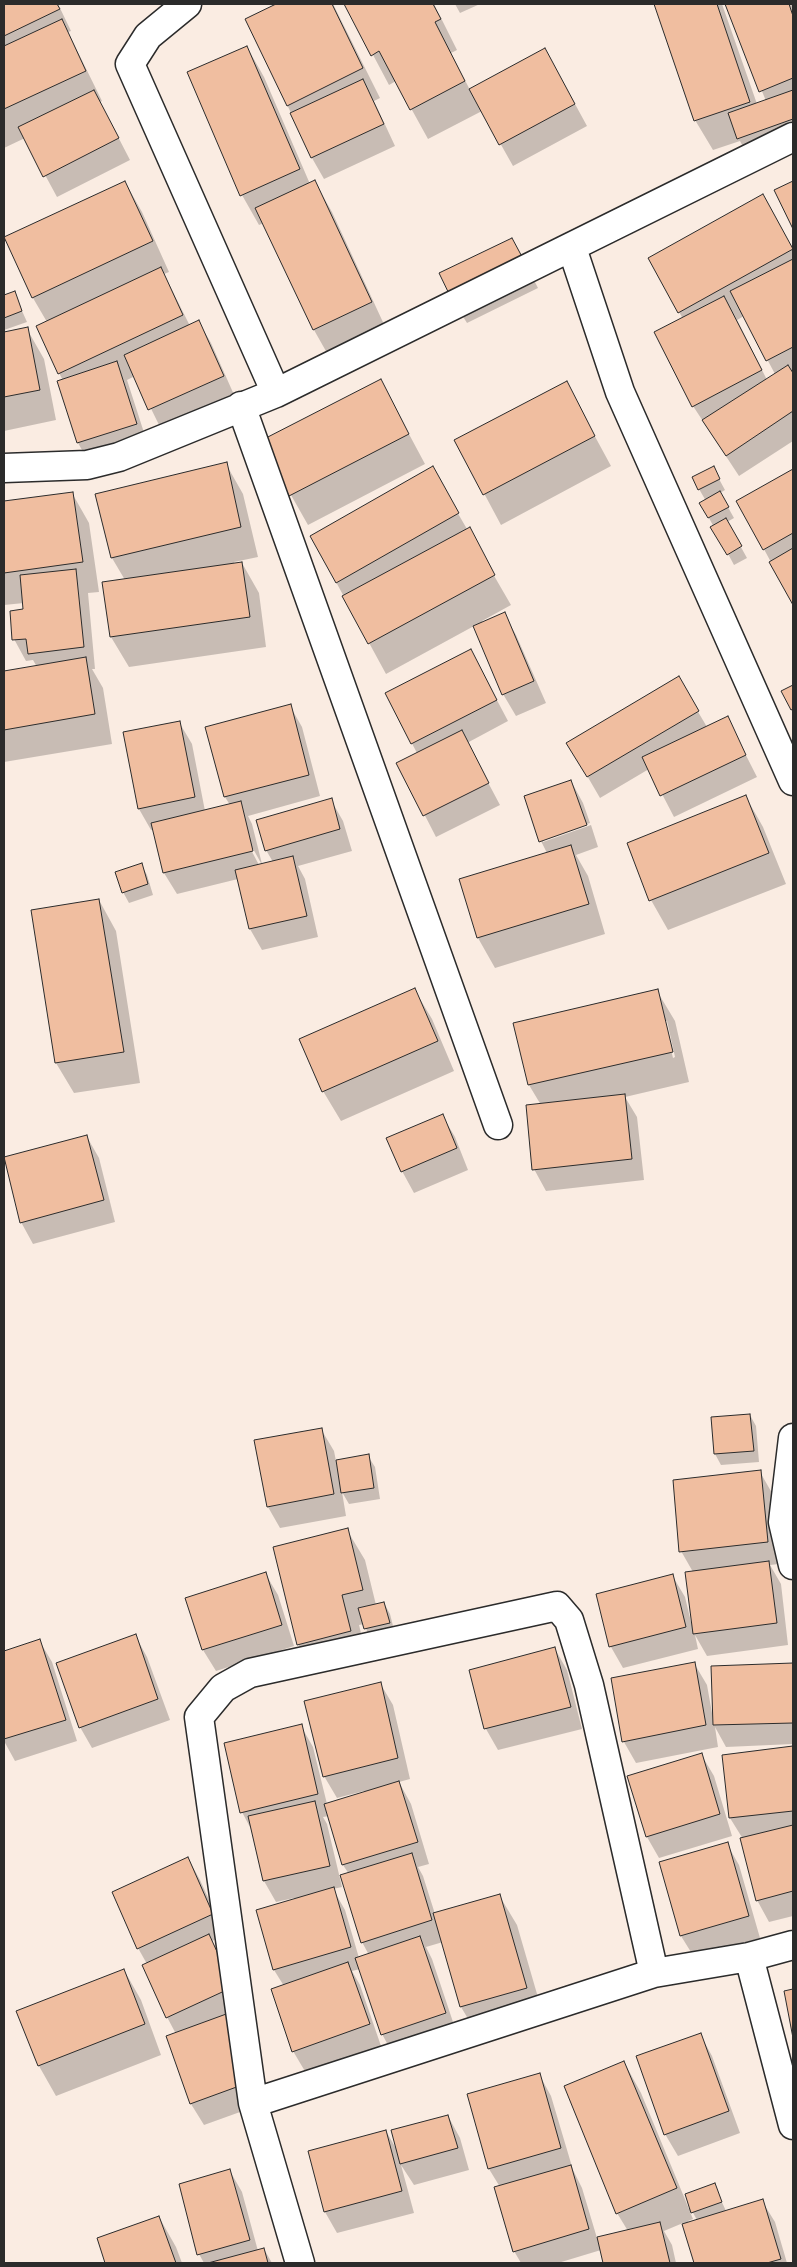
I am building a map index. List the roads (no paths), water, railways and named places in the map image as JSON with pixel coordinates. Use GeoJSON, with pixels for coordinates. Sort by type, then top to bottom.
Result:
{"type":"FeatureCollection","features":[{"type":"Feature","properties":{"kind":"street"},"geometry":{"type":"LineString","coordinates":[[187,4],[148,36],[130,64],[276,393]]}},
{"type":"Feature","properties":{"kind":"street"},"geometry":{"type":"LineString","coordinates":[[4,468],[95,463],[119,457],[276,393],[793,137]]}},
{"type":"Feature","properties":{"kind":"street"},"geometry":{"type":"LineString","coordinates":[[572,248],[620,392],[793,781]]}},
{"type":"Feature","properties":{"kind":"street"},"geometry":{"type":"LineString","coordinates":[[241,406],[498,1125]]}},
{"type":"Feature","properties":{"kind":"street"},"geometry":{"type":"LineString","coordinates":[[793,1438],[783,1522],[793,1565]]}},
{"type":"Feature","properties":{"kind":"street"},"geometry":{"type":"LineString","coordinates":[[300,2263],[253,2103],[199,1717],[223,1688],[250,1673],[557,1606],[569,1620],[589,1685],[654,1973]]}},
{"type":"Feature","properties":{"kind":"street"},"geometry":{"type":"LineString","coordinates":[[253,2103],[654,1973],[749,1957],[793,1946]]}},
{"type":"Feature","properties":{"kind":"street"},"geometry":{"type":"LineString","coordinates":[[749,1957],[793,2125]]}}]}
